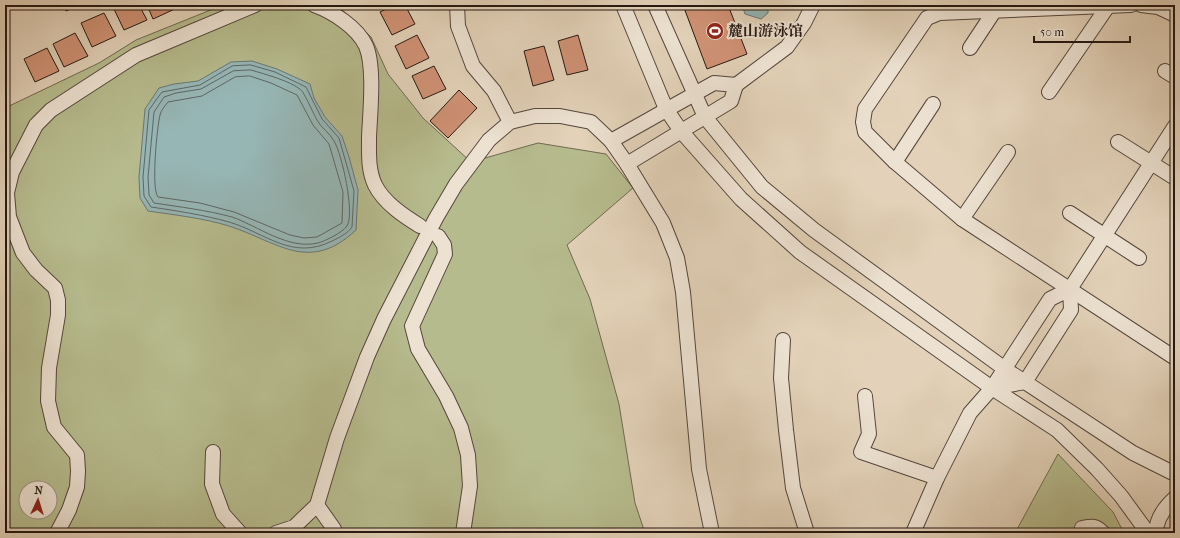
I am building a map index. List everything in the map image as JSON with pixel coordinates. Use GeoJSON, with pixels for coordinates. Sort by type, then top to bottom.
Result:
{"type":"FeatureCollection","features":[{"type":"Feature","properties":{"kind":"street"},"geometry":{"type":"LineString","coordinates":[[57,533],[69,510],[77,487],[78,470],[77,455],[54,427],[48,401],[49,368],[58,315],[58,300],[55,288],[36,270],[23,252],[9,217],[7,193],[12,172],[36,125],[51,110],[136,55],[255,5]]}},
{"type":"Feature","properties":{"kind":"street"},"geometry":{"type":"LineString","coordinates":[[314,5],[331,11],[352,28],[366,46],[371,75],[369,162],[375,185],[385,200],[420,226]]}},
{"type":"Feature","properties":{"kind":"street"},"geometry":{"type":"LineString","coordinates":[[457,5],[458,26],[473,66],[494,91],[510,122]]}},
{"type":"Feature","properties":{"kind":"street"},"geometry":{"type":"LineString","coordinates":[[622,5],[666,109],[681,131],[741,199],[800,252],[992,388],[1057,430],[1097,469],[1121,496],[1148,533]]}},
{"type":"Feature","properties":{"kind":"street"},"geometry":{"type":"LineString","coordinates":[[655,5],[705,117],[762,187],[814,230],[1005,369],[1133,453],[1175,474]]}},
{"type":"Feature","properties":{"kind":"street"},"geometry":{"type":"LineString","coordinates":[[627,164],[731,101],[736,85],[787,47],[804,22],[813,5]]}},
{"type":"Feature","properties":{"kind":"street"},"geometry":{"type":"LineString","coordinates":[[1131,5],[939,13],[928,18],[865,110],[863,122],[865,132],[895,162],[962,218],[1175,358]]}},
{"type":"Feature","properties":{"kind":"street"},"geometry":{"type":"LineString","coordinates":[[1141,5],[1158,7],[1175,15]]}},
{"type":"Feature","properties":{"kind":"street"},"geometry":{"type":"LineString","coordinates":[[1049,92],[1108,6]]}},
{"type":"Feature","properties":{"kind":"street"},"geometry":{"type":"LineString","coordinates":[[970,48],[995,10]]}},
{"type":"Feature","properties":{"kind":"street"},"geometry":{"type":"LineString","coordinates":[[611,141],[714,83],[736,85]]}},
{"type":"Feature","properties":{"kind":"street"},"geometry":{"type":"LineString","coordinates":[[895,162],[933,104]]}},
{"type":"Feature","properties":{"kind":"street"},"geometry":{"type":"LineString","coordinates":[[276,533],[294,528],[317,505],[337,438],[367,357],[384,319],[436,218],[456,184],[489,140],[510,122],[534,116],[560,116],[591,122],[611,141],[663,223],[677,258],[682,292],[699,469],[712,533]]}},
{"type":"Feature","properties":{"kind":"street"},"geometry":{"type":"LineString","coordinates":[[913,533],[936,478],[970,413],[992,388],[1050,299],[1070,289],[1175,126]]}},
{"type":"Feature","properties":{"kind":"street"},"geometry":{"type":"LineString","coordinates":[[1118,142],[1175,178]]}},
{"type":"Feature","properties":{"kind":"street"},"geometry":{"type":"LineString","coordinates":[[962,218],[1008,152]]}},
{"type":"Feature","properties":{"kind":"street"},"geometry":{"type":"LineString","coordinates":[[1070,213],[1139,258]]}},
{"type":"Feature","properties":{"kind":"street"},"geometry":{"type":"LineString","coordinates":[[438,236],[444,245],[445,254],[412,326],[418,349],[446,396],[461,428],[468,455],[470,486],[463,533]]}},
{"type":"Feature","properties":{"kind":"street"},"geometry":{"type":"LineString","coordinates":[[992,388],[1025,382],[1071,310],[1070,289]]}},
{"type":"Feature","properties":{"kind":"street"},"geometry":{"type":"LineString","coordinates":[[783,340],[781,378],[789,452],[794,488],[807,533]]}},
{"type":"Feature","properties":{"kind":"street"},"geometry":{"type":"LineString","coordinates":[[865,396],[869,434],[861,452],[936,478]]}},
{"type":"Feature","properties":{"kind":"street"},"geometry":{"type":"LineString","coordinates":[[213,452],[212,484],[222,514],[240,533]]}},
{"type":"Feature","properties":{"kind":"street"},"geometry":{"type":"LineString","coordinates":[[1156,533],[1156,528],[1162,511],[1175,498]]}},
{"type":"Feature","properties":{"kind":"street"},"geometry":{"type":"LineString","coordinates":[[317,505],[334,529],[334,533]]}},
{"type":"Feature","properties":{"kind":"street"},"geometry":{"type":"LineString","coordinates":[[1082,533],[1082,528],[1092,526],[1098,527],[1102,533]]}},
{"type":"Feature","properties":{"kind":"green space"},"geometry":{"type":"Polygon","coordinates":[[[223,5],[338,6],[371,37],[388,74],[423,118],[471,162],[538,143],[606,154],[633,188],[567,245],[590,299],[619,404],[635,503],[645,533],[5,533],[5,108],[99,63],[136,40],[223,5]]]}},
{"type":"Feature","properties":{"kind":"green space"},"geometry":{"type":"Polygon","coordinates":[[[1058,454],[1113,512],[1124,533],[1015,533],[1058,454]]]}},
{"type":"Feature","properties":{"kind":"water"},"geometry":{"type":"Polygon","coordinates":[[[742,5],[768,5],[768,13],[761,19],[745,14],[742,5]]]}},
{"type":"Feature","properties":{"kind":"water"},"geometry":{"type":"Polygon","coordinates":[[[252,61],[277,69],[310,84],[314,98],[325,117],[342,136],[358,190],[356,230],[339,243],[323,250],[308,252],[293,250],[278,246],[219,223],[148,211],[140,198],[139,177],[145,109],[159,88],[174,84],[198,81],[231,62],[252,61]]]}},
{"type":"Feature","properties":{"kind":"building"},"geometry":{"type":"Polygon","coordinates":[[[64,5],[80,5],[66,11],[64,5]]]}},
{"type":"Feature","properties":{"kind":"building"},"geometry":{"type":"Polygon","coordinates":[[[118,5],[139,5],[147,20],[124,30],[113,7],[118,5]]]}},
{"type":"Feature","properties":{"kind":"building"},"geometry":{"type":"Polygon","coordinates":[[[147,5],[175,5],[177,8],[153,19],[147,5]]]}},
{"type":"Feature","properties":{"kind":"building"},"geometry":{"type":"Polygon","coordinates":[[[394,5],[405,5],[415,24],[392,35],[380,12],[394,5]]]}},
{"type":"Feature","properties":{"kind":"building","name":"麓山游泳馆"},"geometry":{"type":"Polygon","coordinates":[[[683,5],[699,5],[699,7],[706,5],[728,5],[747,54],[707,69],[683,5]]]}},
{"type":"Feature","properties":{"kind":"building"},"geometry":{"type":"Polygon","coordinates":[[[104,13],[116,36],[92,47],[81,23],[104,13]]]}},
{"type":"Feature","properties":{"kind":"building"},"geometry":{"type":"Polygon","coordinates":[[[75,33],[88,56],[64,67],[53,44],[75,33]]]}},
{"type":"Feature","properties":{"kind":"building"},"geometry":{"type":"Polygon","coordinates":[[[417,35],[429,58],[406,69],[395,46],[417,35]]]}},
{"type":"Feature","properties":{"kind":"building"},"geometry":{"type":"Polygon","coordinates":[[[578,35],[588,70],[567,75],[558,41],[578,35]]]}},
{"type":"Feature","properties":{"kind":"building"},"geometry":{"type":"Polygon","coordinates":[[[544,46],[554,80],[533,86],[524,51],[544,46]]]}},
{"type":"Feature","properties":{"kind":"building"},"geometry":{"type":"Polygon","coordinates":[[[47,48],[59,71],[35,82],[24,59],[47,48]]]}},
{"type":"Feature","properties":{"kind":"building"},"geometry":{"type":"Polygon","coordinates":[[[434,66],[446,89],[423,99],[412,76],[434,66]]]}},
{"type":"Feature","properties":{"kind":"building"},"geometry":{"type":"Polygon","coordinates":[[[459,90],[477,108],[448,138],[430,121],[459,90]]]}},
{"type":"Feature","properties":{"kind":"place","name":"麓山游泳馆"},"geometry":{"type":"Point","coordinates":[715,31]}}]}
